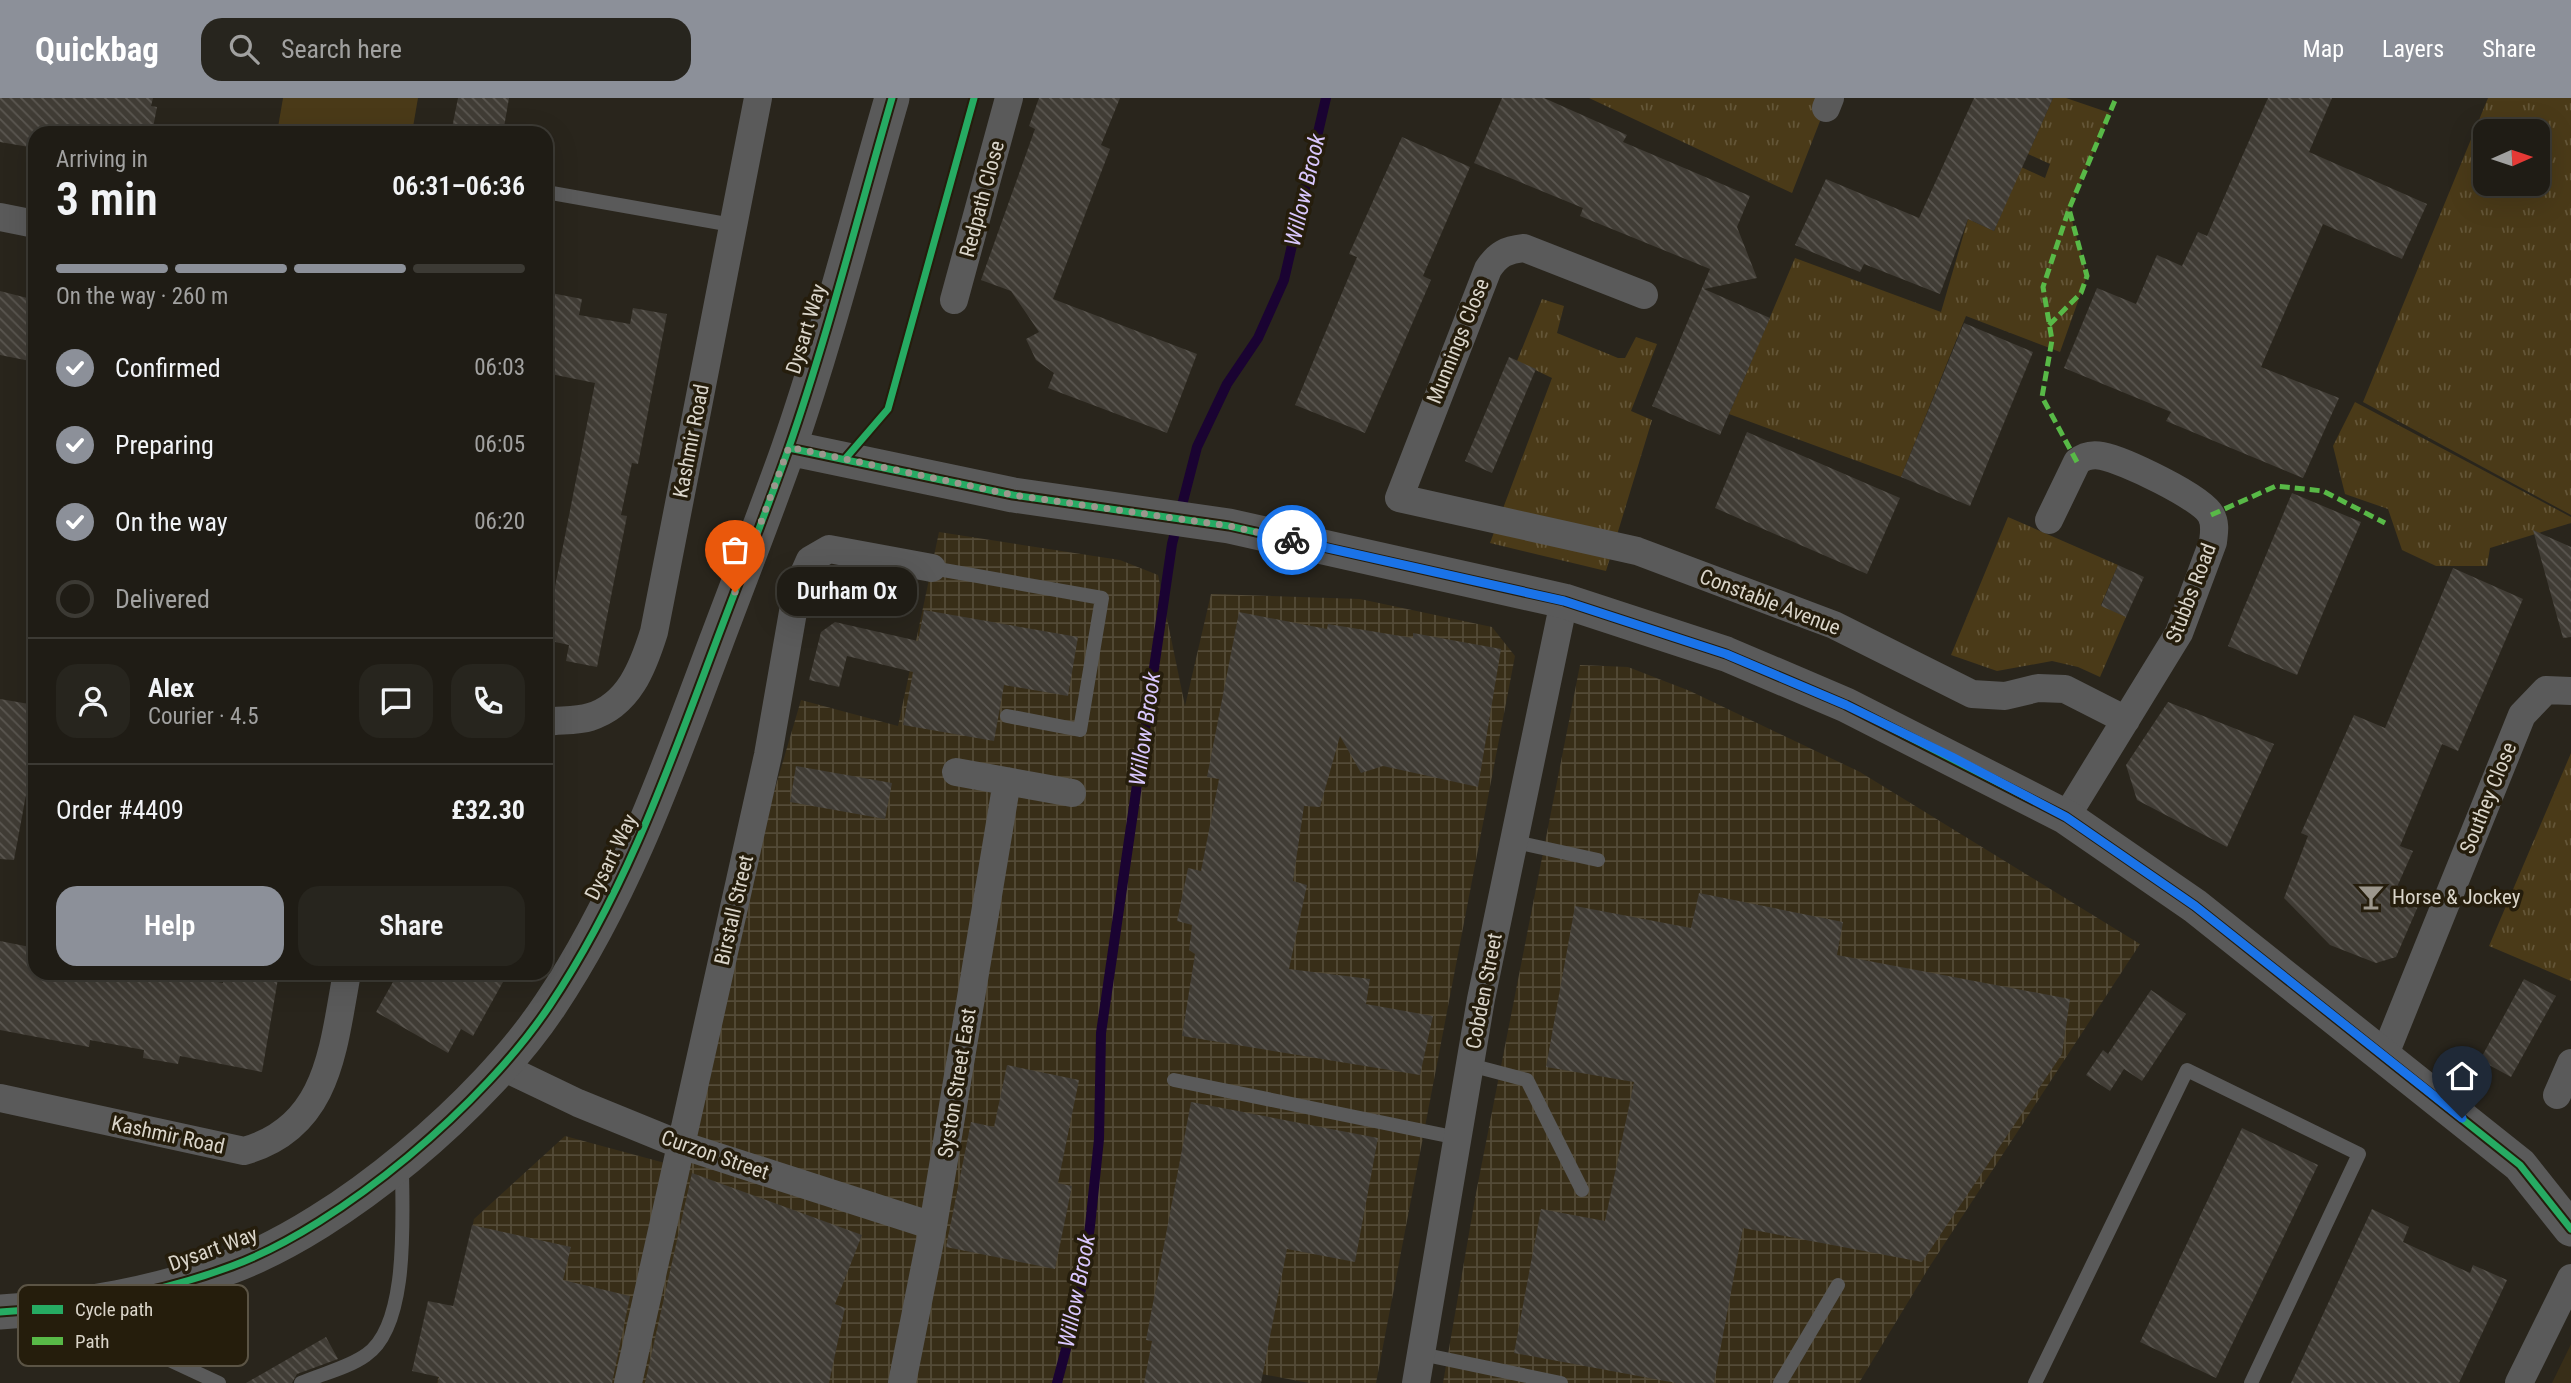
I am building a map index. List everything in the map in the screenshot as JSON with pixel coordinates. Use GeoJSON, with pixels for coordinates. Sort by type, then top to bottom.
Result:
{"type":"FeatureCollection","features":[{"type":"Feature","properties":{"kind":"street","name":"Kashmir Road"},"geometry":{"type":"LineString","coordinates":[[553,721],[590,717],[612,705],[630,688],[644,663],[654,632],[758,98]]}},
{"type":"Feature","properties":{"kind":"street","name":"Dysart Way"},"geometry":{"type":"LineString","coordinates":[[159,1285],[232,1266],[290,1239],[402,1160],[442,1128],[503,1067],[551,1004],[607,906],[652,814],[789,447],[892,98]]}},
{"type":"Feature","properties":{"kind":"street","name":"Redpath Close"},"geometry":{"type":"LineString","coordinates":[[954,300],[1009,98]]}},
{"type":"Feature","properties":{"kind":"street"},"geometry":{"type":"LineString","coordinates":[[0,217],[28,223]]}},
{"type":"Feature","properties":{"kind":"street","name":"Munnings Close"},"geometry":{"type":"LineString","coordinates":[[1399,498],[1450,359],[1488,269],[1497,256],[1509,249],[1524,248],[1644,295]]}},
{"type":"Feature","properties":{"kind":"street"},"geometry":{"type":"LineString","coordinates":[[789,447],[1013,495],[1229,526],[1564,601],[1726,654],[1846,705],[2066,817],[2195,906],[2385,1054],[2521,1165],[2571,1229]]}},
{"type":"Feature","properties":{"kind":"street","name":"Stubbs Road"},"geometry":{"type":"LineString","coordinates":[[2049,520],[2077,462],[2093,454],[2112,459],[2192,496],[2211,515],[2215,529],[2213,542],[2179,633],[2066,817]]}},
{"type":"Feature","properties":{"kind":"street","name":"Constable Avenue"},"geometry":{"type":"LineString","coordinates":[[1399,498],[1637,551],[1834,625],[1972,694],[2005,696],[2038,688],[2065,689],[2126,720]]}},
{"type":"Feature","properties":{"kind":"street","name":"Birstall Street"},"geometry":{"type":"LineString","coordinates":[[628,1383],[768,755],[797,589],[810,560],[829,550],[932,568]]}},
{"type":"Feature","properties":{"kind":"street","name":"Cobden Street"},"geometry":{"type":"LineString","coordinates":[[1416,1383],[1470,1065],[1564,601]]}},
{"type":"Feature","properties":{"kind":"street","name":"Southey Close"},"geometry":{"type":"LineString","coordinates":[[2385,1054],[2522,715],[2546,690],[2571,691]]}},
{"type":"Feature","properties":{"kind":"street"},"geometry":{"type":"LineString","coordinates":[[956,772],[1072,793]]}},
{"type":"Feature","properties":{"kind":"street","name":"Syston Street East"},"geometry":{"type":"LineString","coordinates":[[902,1383],[933,1226],[1007,781]]}},
{"type":"Feature","properties":{"kind":"street","name":"Kashmir Road"},"geometry":{"type":"LineString","coordinates":[[0,1098],[244,1151],[262,1146],[317,1097],[328,1072],[346,980]]}},
{"type":"Feature","properties":{"kind":"street"},"geometry":{"type":"LineString","coordinates":[[2557,1095],[2571,1063]]}},
{"type":"Feature","properties":{"kind":"street","name":"Curzon Street"},"geometry":{"type":"LineString","coordinates":[[503,1067],[578,1103],[681,1145],[933,1226]]}},
{"type":"Feature","properties":{"kind":"street"},"geometry":{"type":"LineString","coordinates":[[2519,1383],[2571,1278]]}},
{"type":"Feature","properties":{"kind":"street","name":"Dysart Way"},"geometry":{"type":"LineString","coordinates":[[0,1312],[18,1310]]}},
{"type":"Feature","properties":{"kind":"lane"},"geometry":{"type":"LineString","coordinates":[[553,193],[732,225]]}},
{"type":"Feature","properties":{"kind":"lane"},"geometry":{"type":"LineString","coordinates":[[932,568],[1102,598],[1080,730],[1007,716]]}},
{"type":"Feature","properties":{"kind":"lane"},"geometry":{"type":"LineString","coordinates":[[1515,842],[1598,860]]}},
{"type":"Feature","properties":{"kind":"lane"},"geometry":{"type":"LineString","coordinates":[[1470,1065],[1527,1080],[1582,1190]]}},
{"type":"Feature","properties":{"kind":"lane"},"geometry":{"type":"LineString","coordinates":[[2035,1383],[2187,1070],[2359,1154],[2251,1383]]}},
{"type":"Feature","properties":{"kind":"lane"},"geometry":{"type":"LineString","coordinates":[[1174,1080],[1458,1138]]}},
{"type":"Feature","properties":{"kind":"lane"},"geometry":{"type":"LineString","coordinates":[[301,1383],[367,1355],[390,1323],[402,1267],[402,1160]]}},
{"type":"Feature","properties":{"kind":"lane"},"geometry":{"type":"LineString","coordinates":[[1780,1383],[1838,1285]]}},
{"type":"Feature","properties":{"kind":"lane"},"geometry":{"type":"LineString","coordinates":[[1421,1354],[1561,1383]]}},
{"type":"Feature","properties":{"kind":"lane"},"geometry":{"type":"LineString","coordinates":[[184,1366],[219,1383]]}},
{"type":"Feature","properties":{"kind":"shaded area"},"geometry":{"type":"Polygon","coordinates":[[[939,532],[1120,560],[1158,575],[1185,706],[1211,594],[1360,599],[1492,627],[1515,656],[1376,1383],[1309,1383],[1204,1363],[1203,1383],[437,1383],[474,1219],[565,1136],[665,1163],[801,700],[898,726],[939,532]]]}},
{"type":"Feature","properties":{"kind":"shaded area"},"geometry":{"type":"Polygon","coordinates":[[[1580,665],[1628,667],[1690,691],[1860,772],[2140,944],[1928,1269],[1859,1383],[1443,1383],[1476,1193],[1580,665]]]}},
{"type":"Feature","properties":{"kind":"shaded area"},"geometry":{"type":"Polygon","coordinates":[[[2571,1344],[2571,1383],[2552,1383],[2571,1344]]]}},
{"type":"Feature","properties":{"kind":"green space"},"geometry":{"type":"Polygon","coordinates":[[[283,98],[418,98],[413,126],[278,126],[283,98]]]}},
{"type":"Feature","properties":{"kind":"green space"},"geometry":{"type":"Polygon","coordinates":[[[1589,98],[1829,98],[1792,193],[1589,98]]]}},
{"type":"Feature","properties":{"kind":"green space"},"geometry":{"type":"Polygon","coordinates":[[[2053,98],[2066,98],[2110,113],[2069,209],[2087,276],[2060,352],[1966,316],[1901,477],[1729,414],[1795,258],[1941,312],[1968,219],[1994,231],[2021,167],[2045,178],[2050,164],[2028,154],[2053,98]]]}},
{"type":"Feature","properties":{"kind":"green space"},"geometry":{"type":"Polygon","coordinates":[[[2488,98],[2571,98],[2571,515],[2363,402],[2473,134],[2473,196],[2550,196],[2550,119],[2479,119],[2488,98]]]}},
{"type":"Feature","properties":{"kind":"green space"},"geometry":{"type":"Polygon","coordinates":[[[1542,299],[1564,306],[1557,333],[1618,358],[1625,358],[1636,337],[1657,344],[1631,411],[1652,420],[1606,571],[1490,543],[1552,378],[1517,361],[1542,299]]]}},
{"type":"Feature","properties":{"kind":"green space"},"geometry":{"type":"Polygon","coordinates":[[[2355,402],[2571,517],[2571,523],[2490,548],[2487,566],[2436,566],[2402,550],[2388,509],[2345,494],[2333,446],[2355,402]]]}},
{"type":"Feature","properties":{"kind":"green space"},"geometry":{"type":"Polygon","coordinates":[[[2008,517],[2118,565],[2101,605],[2126,617],[2100,677],[2078,667],[2052,661],[1997,671],[1951,655],[2008,517]]]}},
{"type":"Feature","properties":{"kind":"green space"},"geometry":{"type":"Polygon","coordinates":[[[2571,753],[2571,981],[2489,946],[2571,753]]]}},
{"type":"Feature","properties":{"kind":"building"},"geometry":{"type":"Polygon","coordinates":[[[0,98],[153,98],[151,106],[157,107],[153,126],[28,126],[28,147],[0,142],[0,98]]]}},
{"type":"Feature","properties":{"kind":"building"},"geometry":{"type":"Polygon","coordinates":[[[458,98],[509,98],[504,126],[452,126],[458,98]]]}},
{"type":"Feature","properties":{"kind":"building"},"geometry":{"type":"Polygon","coordinates":[[[1039,98],[1120,98],[1101,145],[1110,149],[1053,299],[1197,354],[1167,433],[1048,388],[1054,373],[1036,360],[1026,339],[1039,332],[1011,291],[981,280],[1035,129],[1029,126],[1039,98]]]}},
{"type":"Feature","properties":{"kind":"building"},"geometry":{"type":"Polygon","coordinates":[[[1502,98],[1544,98],[1627,135],[1623,142],[1750,196],[1737,227],[1757,278],[1704,289],[1770,318],[1720,435],[1652,406],[1710,269],[1580,216],[1583,208],[1474,163],[1502,98]]]}},
{"type":"Feature","properties":{"kind":"building"},"geometry":{"type":"Polygon","coordinates":[[[1974,98],[2053,98],[1994,231],[1968,219],[1940,294],[1864,264],[1860,272],[1795,245],[1826,179],[1919,218],[1974,98]]]}},
{"type":"Feature","properties":{"kind":"building"},"geometry":{"type":"Polygon","coordinates":[[[2268,98],[2332,98],[2309,152],[2427,204],[2402,259],[2323,224],[2261,367],[2339,398],[2303,478],[2166,421],[2171,412],[2064,368],[2097,288],[2136,304],[2157,255],[2182,266],[2198,232],[2207,236],[2268,98]]]}},
{"type":"Feature","properties":{"kind":"building"},"geometry":{"type":"Polygon","coordinates":[[[1402,137],[1470,167],[1423,276],[1431,280],[1365,433],[1295,405],[1357,257],[1349,254],[1402,137]]]}},
{"type":"Feature","properties":{"kind":"building"},"geometry":{"type":"Polygon","coordinates":[[[0,291],[28,298],[28,361],[0,355],[0,291]]]}},
{"type":"Feature","properties":{"kind":"building"},"geometry":{"type":"Polygon","coordinates":[[[553,293],[582,299],[579,315],[630,324],[633,308],[667,314],[638,464],[632,463],[621,515],[627,516],[597,667],[566,661],[569,645],[553,642],[553,597],[595,383],[553,374],[553,293]]]}},
{"type":"Feature","properties":{"kind":"building"},"geometry":{"type":"Polygon","coordinates":[[[1964,323],[2033,352],[1970,506],[1901,477],[1964,323]]]}},
{"type":"Feature","properties":{"kind":"building"},"geometry":{"type":"Polygon","coordinates":[[[1509,357],[1536,369],[1492,473],[1465,461],[1509,357]]]}},
{"type":"Feature","properties":{"kind":"building"},"geometry":{"type":"Polygon","coordinates":[[[1747,432],[1900,498],[1867,574],[1715,508],[1747,432]]]}},
{"type":"Feature","properties":{"kind":"building"},"geometry":{"type":"Polygon","coordinates":[[[2292,493],[2361,522],[2297,675],[2228,646],[2292,493]]]}},
{"type":"Feature","properties":{"kind":"building"},"geometry":{"type":"Polygon","coordinates":[[[2533,530],[2571,547],[2571,637],[2563,638],[2533,530]]]}},
{"type":"Feature","properties":{"kind":"building"},"geometry":{"type":"Polygon","coordinates":[[[2118,565],[2144,577],[2126,617],[2101,606],[2118,565]]]}},
{"type":"Feature","properties":{"kind":"building"},"geometry":{"type":"Polygon","coordinates":[[[2453,568],[2523,599],[2458,751],[2442,744],[2400,846],[2413,851],[2396,889],[2422,897],[2396,957],[2376,963],[2330,945],[2284,898],[2308,836],[2301,833],[2354,715],[2385,728],[2453,568]]]}},
{"type":"Feature","properties":{"kind":"building"},"geometry":{"type":"Polygon","coordinates":[[[924,610],[1078,637],[1068,696],[1004,685],[994,741],[903,725],[913,672],[847,656],[839,687],[809,680],[821,632],[835,622],[918,641],[924,610]]]}},
{"type":"Feature","properties":{"kind":"building"},"geometry":{"type":"Polygon","coordinates":[[[1239,612],[1327,629],[1328,624],[1413,638],[1413,633],[1501,649],[1478,787],[1383,766],[1361,773],[1340,736],[1320,807],[1304,806],[1293,881],[1307,885],[1289,969],[1370,979],[1366,1004],[1433,1016],[1420,1075],[1182,1036],[1195,954],[1189,950],[1192,925],[1177,921],[1188,868],[1201,871],[1219,779],[1207,777],[1239,612]]]}},
{"type":"Feature","properties":{"kind":"building"},"geometry":{"type":"Polygon","coordinates":[[[0,699],[28,704],[28,784],[14,860],[0,859],[0,699]]]}},
{"type":"Feature","properties":{"kind":"building"},"geometry":{"type":"Polygon","coordinates":[[[2168,702],[2274,744],[2227,847],[2137,800],[2126,765],[2168,702]]]}},
{"type":"Feature","properties":{"kind":"building"},"geometry":{"type":"Polygon","coordinates":[[[796,766],[892,783],[885,819],[790,802],[796,766]]]}},
{"type":"Feature","properties":{"kind":"building"},"geometry":{"type":"Polygon","coordinates":[[[1699,893],[1843,922],[1837,955],[2070,999],[2062,1054],[1922,1262],[1743,1228],[1714,1383],[1676,1383],[1514,1353],[1541,1209],[1605,1221],[1634,1082],[1546,1067],[1575,906],[1691,928],[1699,893]]]}},
{"type":"Feature","properties":{"kind":"building"},"geometry":{"type":"Polygon","coordinates":[[[0,941],[28,947],[28,980],[206,980],[223,983],[224,980],[278,980],[262,1072],[180,1056],[178,1064],[143,1058],[144,1050],[90,1040],[89,1047],[0,1030],[0,941]]]}},
{"type":"Feature","properties":{"kind":"building"},"geometry":{"type":"Polygon","coordinates":[[[2524,979],[2556,996],[2511,1077],[2480,1060],[2524,979]]]}},
{"type":"Feature","properties":{"kind":"building"},"geometry":{"type":"Polygon","coordinates":[[[394,980],[504,980],[473,1036],[461,1029],[448,1053],[376,1012],[394,980]]]}},
{"type":"Feature","properties":{"kind":"building"},"geometry":{"type":"Polygon","coordinates":[[[2151,990],[2186,1014],[2142,1081],[2124,1069],[2110,1091],[2086,1075],[2103,1050],[2108,1054],[2151,990]]]}},
{"type":"Feature","properties":{"kind":"building"},"geometry":{"type":"Polygon","coordinates":[[[1007,1065],[1079,1080],[1058,1183],[1072,1186],[1055,1269],[946,1247],[971,1122],[994,1127],[1007,1065]]]}},
{"type":"Feature","properties":{"kind":"building"},"geometry":{"type":"Polygon","coordinates":[[[1191,1102],[1378,1138],[1355,1262],[1287,1249],[1261,1383],[1144,1383],[1152,1341],[1146,1340],[1191,1102]]]}},
{"type":"Feature","properties":{"kind":"building"},"geometry":{"type":"Polygon","coordinates":[[[2242,1128],[2318,1165],[2216,1378],[2140,1342],[2242,1128]]]}},
{"type":"Feature","properties":{"kind":"building"},"geometry":{"type":"Polygon","coordinates":[[[692,1173],[862,1235],[835,1304],[845,1308],[829,1383],[645,1383],[692,1173]]]}},
{"type":"Feature","properties":{"kind":"building"},"geometry":{"type":"Polygon","coordinates":[[[2372,1209],[2409,1227],[2403,1242],[2470,1273],[2473,1265],[2507,1280],[2459,1383],[2291,1383],[2372,1209]]]}},
{"type":"Feature","properties":{"kind":"building"},"geometry":{"type":"Polygon","coordinates":[[[472,1225],[571,1247],[563,1280],[630,1296],[612,1383],[438,1383],[439,1377],[412,1371],[428,1301],[453,1306],[472,1225]]]}},
{"type":"Feature","properties":{"kind":"building"},"geometry":{"type":"Polygon","coordinates":[[[326,1337],[338,1359],[297,1374],[292,1383],[246,1383],[326,1337]]]}},
{"type":"Feature","properties":{"kind":"waterway","name":"Willow Brook"},"geometry":{"type":"LineString","coordinates":[[1057,1383],[1080,1296],[1090,1226],[1099,1139],[1101,1033],[1172,544],[1197,447],[1227,384],[1258,338],[1284,280],[1326,98]]}},
{"type":"Feature","properties":{"kind":"marked path"},"geometry":{"type":"LineString","coordinates":[[2077,462],[2042,397],[2052,340],[2043,287],[2069,209],[2116,98]]}},
{"type":"Feature","properties":{"kind":"marked path"},"geometry":{"type":"LineString","coordinates":[[2049,325],[2081,293],[2087,276],[2069,209]]}},
{"type":"Feature","properties":{"kind":"marked path"},"geometry":{"type":"LineString","coordinates":[[2211,515],[2276,486],[2323,491],[2385,523]]}},
{"type":"Feature","properties":{"kind":"cycle path"},"geometry":{"type":"LineString","coordinates":[[172,1285],[232,1266],[275,1247],[319,1222],[408,1157],[450,1120],[522,1043],[577,962],[601,919],[644,828],[788,450],[816,363],[892,98]]}},
{"type":"Feature","properties":{"kind":"cycle path"},"geometry":{"type":"LineString","coordinates":[[845,459],[888,409],[974,98]]}},
{"type":"Feature","properties":{"kind":"cycle path"},"geometry":{"type":"LineString","coordinates":[[789,448],[1013,495],[1229,526],[1564,601],[1726,654],[1846,705],[2066,817],[2195,906],[2520,1165],[2571,1229]]}},
{"type":"Feature","properties":{"kind":"cycle path"},"geometry":{"type":"LineString","coordinates":[[0,1312],[18,1310]]}},
{"type":"Feature","properties":{"kind":"way so far"},"geometry":{"type":"LineString","coordinates":[[735,592],[789,447],[1013,495],[1229,526],[1292,540]]}},
{"type":"Feature","properties":{"kind":"place","name":"Durham Ox"},"geometry":{"type":"Point","coordinates":[735,592]}},
{"type":"Feature","properties":{"kind":"place","name":"Horse & Jockey"},"geometry":{"type":"Point","coordinates":[2371,897]}},
{"type":"Feature","properties":{"kind":"route"},"geometry":{"type":"LineString","coordinates":[[1292,540],[1564,601],[1726,654],[1846,705],[1952,757],[2066,817],[2195,906],[2385,1054],[2462,1118]]}}]}
